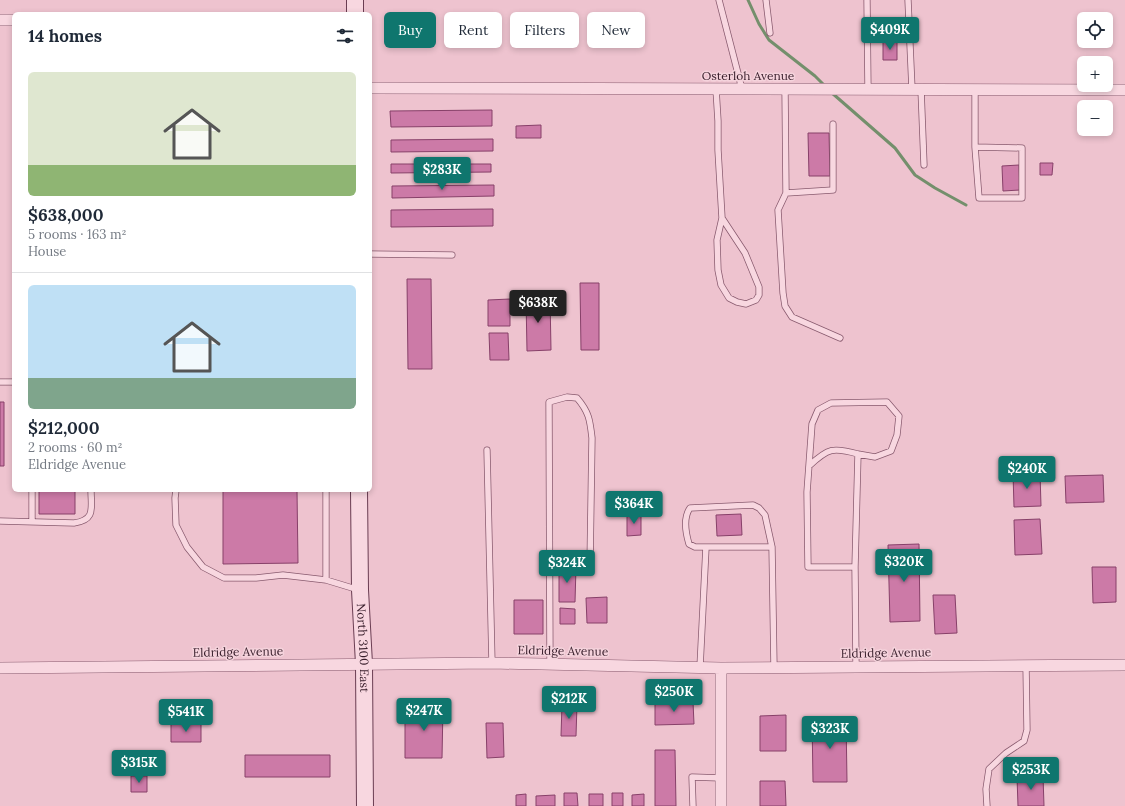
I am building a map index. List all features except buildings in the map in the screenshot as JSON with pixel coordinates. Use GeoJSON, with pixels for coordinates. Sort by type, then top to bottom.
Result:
{"type":"FeatureCollection","features":[{"type":"Feature","properties":{"kind":"main road"},"geometry":{"type":"LineString","coordinates":[[355,0],[355,12]]}},
{"type":"Feature","properties":{"kind":"main road","name":"North 3100 East"},"geometry":{"type":"LineString","coordinates":[[359,492],[360,590],[364,664],[365,806]]}},
{"type":"Feature","properties":{"kind":"street"},"geometry":{"type":"LineString","coordinates":[[0,20],[12,20]]}},
{"type":"Feature","properties":{"kind":"street","name":"Osterloh Avenue"},"geometry":{"type":"LineString","coordinates":[[372,88],[1125,90]]}},
{"type":"Feature","properties":{"kind":"street","name":"Eldridge Avenue"},"geometry":{"type":"LineString","coordinates":[[0,668],[492,663],[721,668],[1125,665]]}},
{"type":"Feature","properties":{"kind":"street"},"geometry":{"type":"LineString","coordinates":[[721,668],[721,806]]}},
{"type":"Feature","properties":{"kind":"lane"},"geometry":{"type":"LineString","coordinates":[[719,0],[742,89]]}},
{"type":"Feature","properties":{"kind":"lane"},"geometry":{"type":"LineString","coordinates":[[766,0],[770,33]]}},
{"type":"Feature","properties":{"kind":"lane"},"geometry":{"type":"LineString","coordinates":[[867,0],[868,89]]}},
{"type":"Feature","properties":{"kind":"lane"},"geometry":{"type":"LineString","coordinates":[[908,0],[924,164]]}},
{"type":"Feature","properties":{"kind":"lane"},"geometry":{"type":"LineString","coordinates":[[716,89],[722,218],[717,240],[718,270],[721,285],[729,298],[746,304],[756,300],[759,295],[759,287],[745,253],[722,218]]}},
{"type":"Feature","properties":{"kind":"lane"},"geometry":{"type":"LineString","coordinates":[[785,89],[786,193],[778,210],[784,306],[792,317],[840,338]]}},
{"type":"Feature","properties":{"kind":"lane"},"geometry":{"type":"LineString","coordinates":[[975,90],[975,147],[979,198],[1022,198],[1022,148],[975,147]]}},
{"type":"Feature","properties":{"kind":"lane"},"geometry":{"type":"LineString","coordinates":[[786,193],[833,190],[834,124]]}},
{"type":"Feature","properties":{"kind":"lane"},"geometry":{"type":"LineString","coordinates":[[372,254],[452,255]]}},
{"type":"Feature","properties":{"kind":"lane"},"geometry":{"type":"LineString","coordinates":[[0,382],[12,382]]}},
{"type":"Feature","properties":{"kind":"lane"},"geometry":{"type":"LineString","coordinates":[[550,664],[549,402],[567,397],[577,398],[584,406],[589,419],[592,438],[590,565]]}},
{"type":"Feature","properties":{"kind":"lane"},"geometry":{"type":"LineString","coordinates":[[809,466],[817,458],[828,451],[841,449],[875,457],[891,451],[898,435],[898,416],[887,402],[831,403],[818,410],[812,424],[807,492],[808,567],[855,567]]}},
{"type":"Feature","properties":{"kind":"lane"},"geometry":{"type":"LineString","coordinates":[[487,450],[492,663]]}},
{"type":"Feature","properties":{"kind":"lane"},"geometry":{"type":"LineString","coordinates":[[856,666],[855,567],[858,454]]}},
{"type":"Feature","properties":{"kind":"lane"},"geometry":{"type":"LineString","coordinates":[[32,492],[32,522]]}},
{"type":"Feature","properties":{"kind":"lane"},"geometry":{"type":"LineString","coordinates":[[0,520],[32,522],[83,522],[89,517],[91,510],[91,492]]}},
{"type":"Feature","properties":{"kind":"lane"},"geometry":{"type":"LineString","coordinates":[[176,492],[176,525],[187,547],[203,567],[224,578],[256,578],[283,575],[326,580],[360,590]]}},
{"type":"Feature","properties":{"kind":"lane"},"geometry":{"type":"LineString","coordinates":[[326,492],[326,580]]}},
{"type":"Feature","properties":{"kind":"lane"},"geometry":{"type":"LineString","coordinates":[[772,547],[694,547],[689,544],[686,535],[687,513],[690,508],[753,505],[765,514],[772,547],[774,667]]}},
{"type":"Feature","properties":{"kind":"lane"},"geometry":{"type":"LineString","coordinates":[[700,667],[706,547]]}},
{"type":"Feature","properties":{"kind":"lane"},"geometry":{"type":"LineString","coordinates":[[987,806],[986,789],[989,768],[1006,753],[1024,741],[1027,730],[1026,665]]}},
{"type":"Feature","properties":{"kind":"lane"},"geometry":{"type":"LineString","coordinates":[[693,806],[692,778],[721,778]]}},
{"type":"Feature","properties":{"kind":"waterway"},"geometry":{"type":"LineString","coordinates":[[748,0],[759,24],[769,40],[815,76],[825,86]]}},
{"type":"Feature","properties":{"kind":"waterway"},"geometry":{"type":"LineString","coordinates":[[832,93],[895,148],[915,175],[966,205]]}}]}
